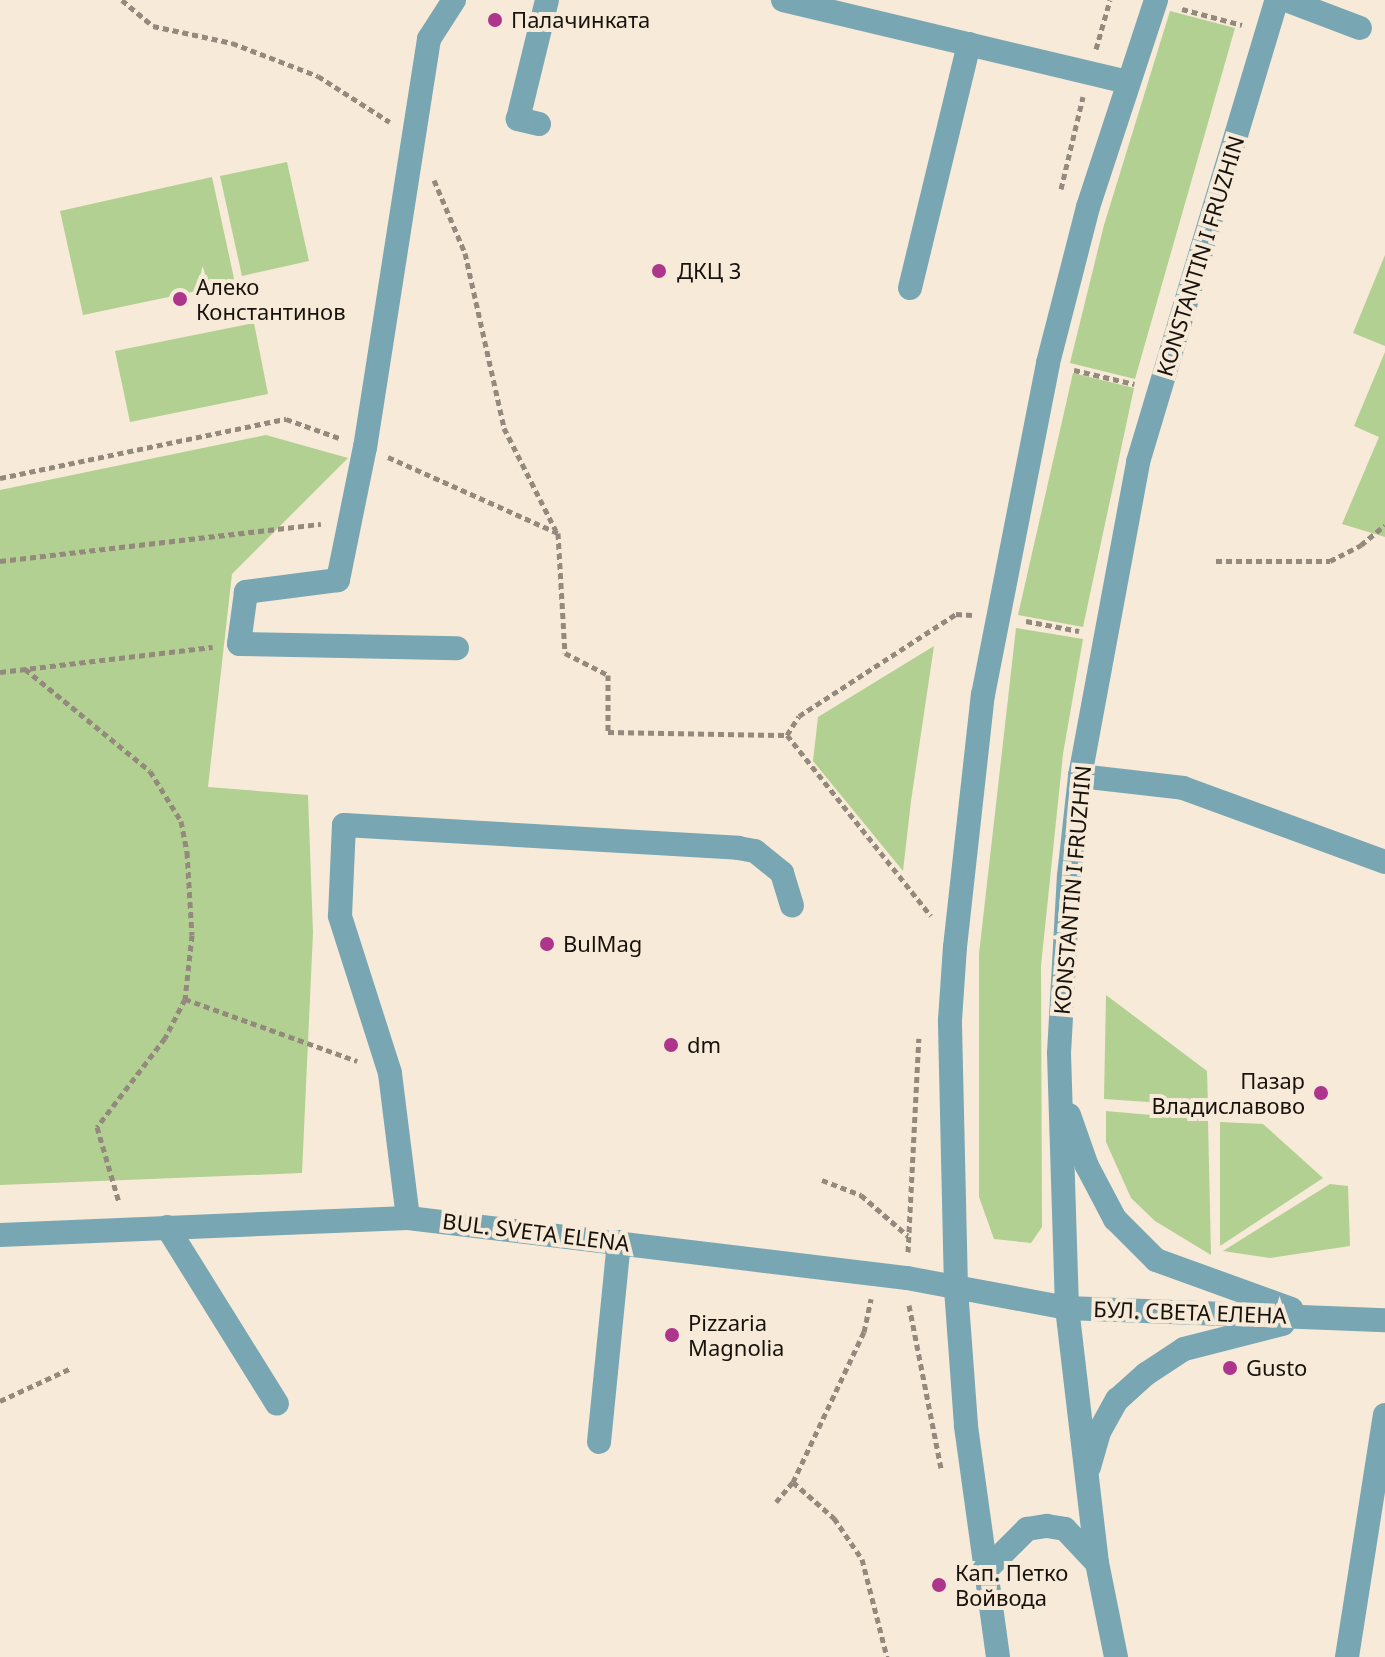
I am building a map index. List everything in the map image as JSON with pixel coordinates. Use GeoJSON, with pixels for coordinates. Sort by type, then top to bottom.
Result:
{"type":"FeatureCollection","features":[{"type":"Feature","properties":{"kind":"street"},"geometry":{"type":"LineString","coordinates":[[454,0],[429,39],[365,447],[338,580],[246,592],[239,644],[457,648]]}},
{"type":"Feature","properties":{"kind":"street"},"geometry":{"type":"LineString","coordinates":[[539,124],[518,119],[547,0]]}},
{"type":"Feature","properties":{"kind":"street"},"geometry":{"type":"LineString","coordinates":[[783,0],[1127,82]]}},
{"type":"Feature","properties":{"kind":"street"},"geometry":{"type":"LineString","coordinates":[[998,1657],[966,1425],[956,1289],[950,1020],[955,947],[983,695],[1048,363],[1127,82],[1156,0]]}},
{"type":"Feature","properties":{"kind":"street","name":"KONSTANTIN I FRUZHIN"},"geometry":{"type":"LineString","coordinates":[[1116,1657],[1097,1563],[1085,1481],[1067,1308],[1062,1093],[1067,907],[1080,776],[1138,462],[1277,0]]}},
{"type":"Feature","properties":{"kind":"street"},"geometry":{"type":"LineString","coordinates":[[1286,0],[1360,28]]}},
{"type":"Feature","properties":{"kind":"street"},"geometry":{"type":"LineString","coordinates":[[910,288],[969,44]]}},
{"type":"Feature","properties":{"kind":"street"},"geometry":{"type":"LineString","coordinates":[[1080,776],[1183,788],[1385,862]]}},
{"type":"Feature","properties":{"kind":"street"},"geometry":{"type":"LineString","coordinates":[[408,1218],[390,1073],[340,916],[344,825],[755,851],[782,873],[792,906]]}},
{"type":"Feature","properties":{"kind":"street"},"geometry":{"type":"LineString","coordinates":[[1062,1093],[1087,1166],[1115,1219],[1156,1260],[1312,1316],[1385,1320]]}},
{"type":"Feature","properties":{"kind":"street","name":"BUL. SVETA ELENA"},"geometry":{"type":"LineString","coordinates":[[0,1235],[408,1218],[876,1275],[1067,1308]]}},
{"type":"Feature","properties":{"kind":"street"},"geometry":{"type":"LineString","coordinates":[[167,1227],[277,1404]]}},
{"type":"Feature","properties":{"kind":"street"},"geometry":{"type":"LineString","coordinates":[[599,1442],[619,1242]]}},
{"type":"Feature","properties":{"kind":"street","name":"БУЛ. СВЕТА ЕЛЕНА"},"geometry":{"type":"LineString","coordinates":[[1067,1308],[1312,1316]]}},
{"type":"Feature","properties":{"kind":"street"},"geometry":{"type":"LineString","coordinates":[[1085,1481],[1099,1432],[1117,1400],[1146,1374],[1184,1349],[1312,1316]]}},
{"type":"Feature","properties":{"kind":"street"},"geometry":{"type":"LineString","coordinates":[[1347,1657],[1385,1415]]}},
{"type":"Feature","properties":{"kind":"street"},"geometry":{"type":"LineString","coordinates":[[987,1569],[1027,1529],[1047,1526],[1065,1529],[1097,1563]]}},
{"type":"Feature","properties":{"kind":"path"},"geometry":{"type":"LineString","coordinates":[[0,478],[286,419],[365,447],[558,533],[565,653],[608,675],[608,732],[787,735]]}},
{"type":"Feature","properties":{"kind":"path"},"geometry":{"type":"LineString","coordinates":[[0,561],[350,521]]}},
{"type":"Feature","properties":{"kind":"path"},"geometry":{"type":"LineString","coordinates":[[1216,561],[1330,561],[1361,545],[1385,525]]}},
{"type":"Feature","properties":{"kind":"path"},"geometry":{"type":"LineString","coordinates":[[787,735],[799,716],[956,614]]}},
{"type":"Feature","properties":{"kind":"path"},"geometry":{"type":"LineString","coordinates":[[0,672],[239,644]]}},
{"type":"Feature","properties":{"kind":"path"},"geometry":{"type":"LineString","coordinates":[[25,669],[132,753],[181,821],[192,894],[185,999],[165,1038],[97,1127],[128,1230]]}},
{"type":"Feature","properties":{"kind":"path"},"geometry":{"type":"LineString","coordinates":[[787,735],[955,947]]}},
{"type":"Feature","properties":{"kind":"path"},"geometry":{"type":"LineString","coordinates":[[185,999],[390,1073]]}},
{"type":"Feature","properties":{"kind":"path"},"geometry":{"type":"LineString","coordinates":[[822,1180],[861,1195],[909,1237]]}},
{"type":"Feature","properties":{"kind":"path"},"geometry":{"type":"LineString","coordinates":[[776,1502],[793,1482],[864,1332],[876,1275]]}},
{"type":"Feature","properties":{"kind":"path"},"geometry":{"type":"LineString","coordinates":[[0,1401],[71,1368]]}},
{"type":"Feature","properties":{"kind":"path"},"geometry":{"type":"LineString","coordinates":[[793,1482],[834,1518],[862,1559],[887,1657]]}},
{"type":"Feature","properties":{"kind":"green space"},"geometry":{"type":"Polygon","coordinates":[[[1170,11],[1235,28],[1135,379],[1070,363],[1104,225],[1170,11]]]}},
{"type":"Feature","properties":{"kind":"green space"},"geometry":{"type":"Polygon","coordinates":[[[287,162],[309,261],[242,276],[220,176],[287,162]]]}},
{"type":"Feature","properties":{"kind":"green space"},"geometry":{"type":"Polygon","coordinates":[[[212,177],[235,283],[83,315],[60,211],[212,177]]]}},
{"type":"Feature","properties":{"kind":"green space"},"geometry":{"type":"Polygon","coordinates":[[[1385,255],[1385,346],[1353,333],[1385,255]]]}},
{"type":"Feature","properties":{"kind":"green space"},"geometry":{"type":"Polygon","coordinates":[[[254,323],[268,394],[130,422],[115,351],[254,323]]]}},
{"type":"Feature","properties":{"kind":"green space"},"geometry":{"type":"Polygon","coordinates":[[[1385,352],[1385,537],[1342,524],[1379,437],[1354,426],[1385,352]]]}},
{"type":"Feature","properties":{"kind":"green space"},"geometry":{"type":"Polygon","coordinates":[[[1073,373],[1134,388],[1083,627],[1018,615],[1073,373]]]}},
{"type":"Feature","properties":{"kind":"green space"},"geometry":{"type":"Polygon","coordinates":[[[266,435],[348,458],[232,574],[208,787],[308,795],[313,933],[302,1173],[0,1185],[0,490],[266,435]]]}},
{"type":"Feature","properties":{"kind":"green space"},"geometry":{"type":"Polygon","coordinates":[[[1016,628],[1083,639],[1063,754],[1041,966],[1042,1227],[1031,1243],[994,1239],[979,1197],[979,954],[1016,628]]]}},
{"type":"Feature","properties":{"kind":"green space"},"geometry":{"type":"Polygon","coordinates":[[[934,646],[903,871],[813,761],[818,717],[934,646]]]}},
{"type":"Feature","properties":{"kind":"green space"},"geometry":{"type":"Polygon","coordinates":[[[1106,995],[1207,1071],[1208,1106],[1104,1099],[1106,995]]]}},
{"type":"Feature","properties":{"kind":"green space"},"geometry":{"type":"Polygon","coordinates":[[[1106,1111],[1208,1120],[1211,1255],[1155,1221],[1131,1198],[1106,1142],[1106,1111]]]}},
{"type":"Feature","properties":{"kind":"green space"},"geometry":{"type":"Polygon","coordinates":[[[1220,1122],[1263,1124],[1323,1178],[1220,1246],[1220,1122]]]}},
{"type":"Feature","properties":{"kind":"green space"},"geometry":{"type":"Polygon","coordinates":[[[1330,1184],[1348,1186],[1350,1246],[1270,1258],[1223,1251],[1330,1184]]]}},
{"type":"Feature","properties":{"kind":"place","name":"Палачинката"},"geometry":{"type":"Point","coordinates":[495,20]}},
{"type":"Feature","properties":{"kind":"place","name":"ДКЦ 3"},"geometry":{"type":"Point","coordinates":[659,271]}},
{"type":"Feature","properties":{"kind":"place","name":"Алеко Константинов"},"geometry":{"type":"Point","coordinates":[180,299]}},
{"type":"Feature","properties":{"kind":"place","name":"BulMag"},"geometry":{"type":"Point","coordinates":[547,944]}},
{"type":"Feature","properties":{"kind":"place","name":"dm"},"geometry":{"type":"Point","coordinates":[671,1045]}},
{"type":"Feature","properties":{"kind":"place","name":"Пазар Владиславово"},"geometry":{"type":"Point","coordinates":[1321,1093]}},
{"type":"Feature","properties":{"kind":"place","name":"Pizzaria Magnolia"},"geometry":{"type":"Point","coordinates":[672,1335]}},
{"type":"Feature","properties":{"kind":"place","name":"Gusto"},"geometry":{"type":"Point","coordinates":[1230,1368]}},
{"type":"Feature","properties":{"kind":"place","name":"Кап. Петко Войвода"},"geometry":{"type":"Point","coordinates":[939,1585]}}]}
